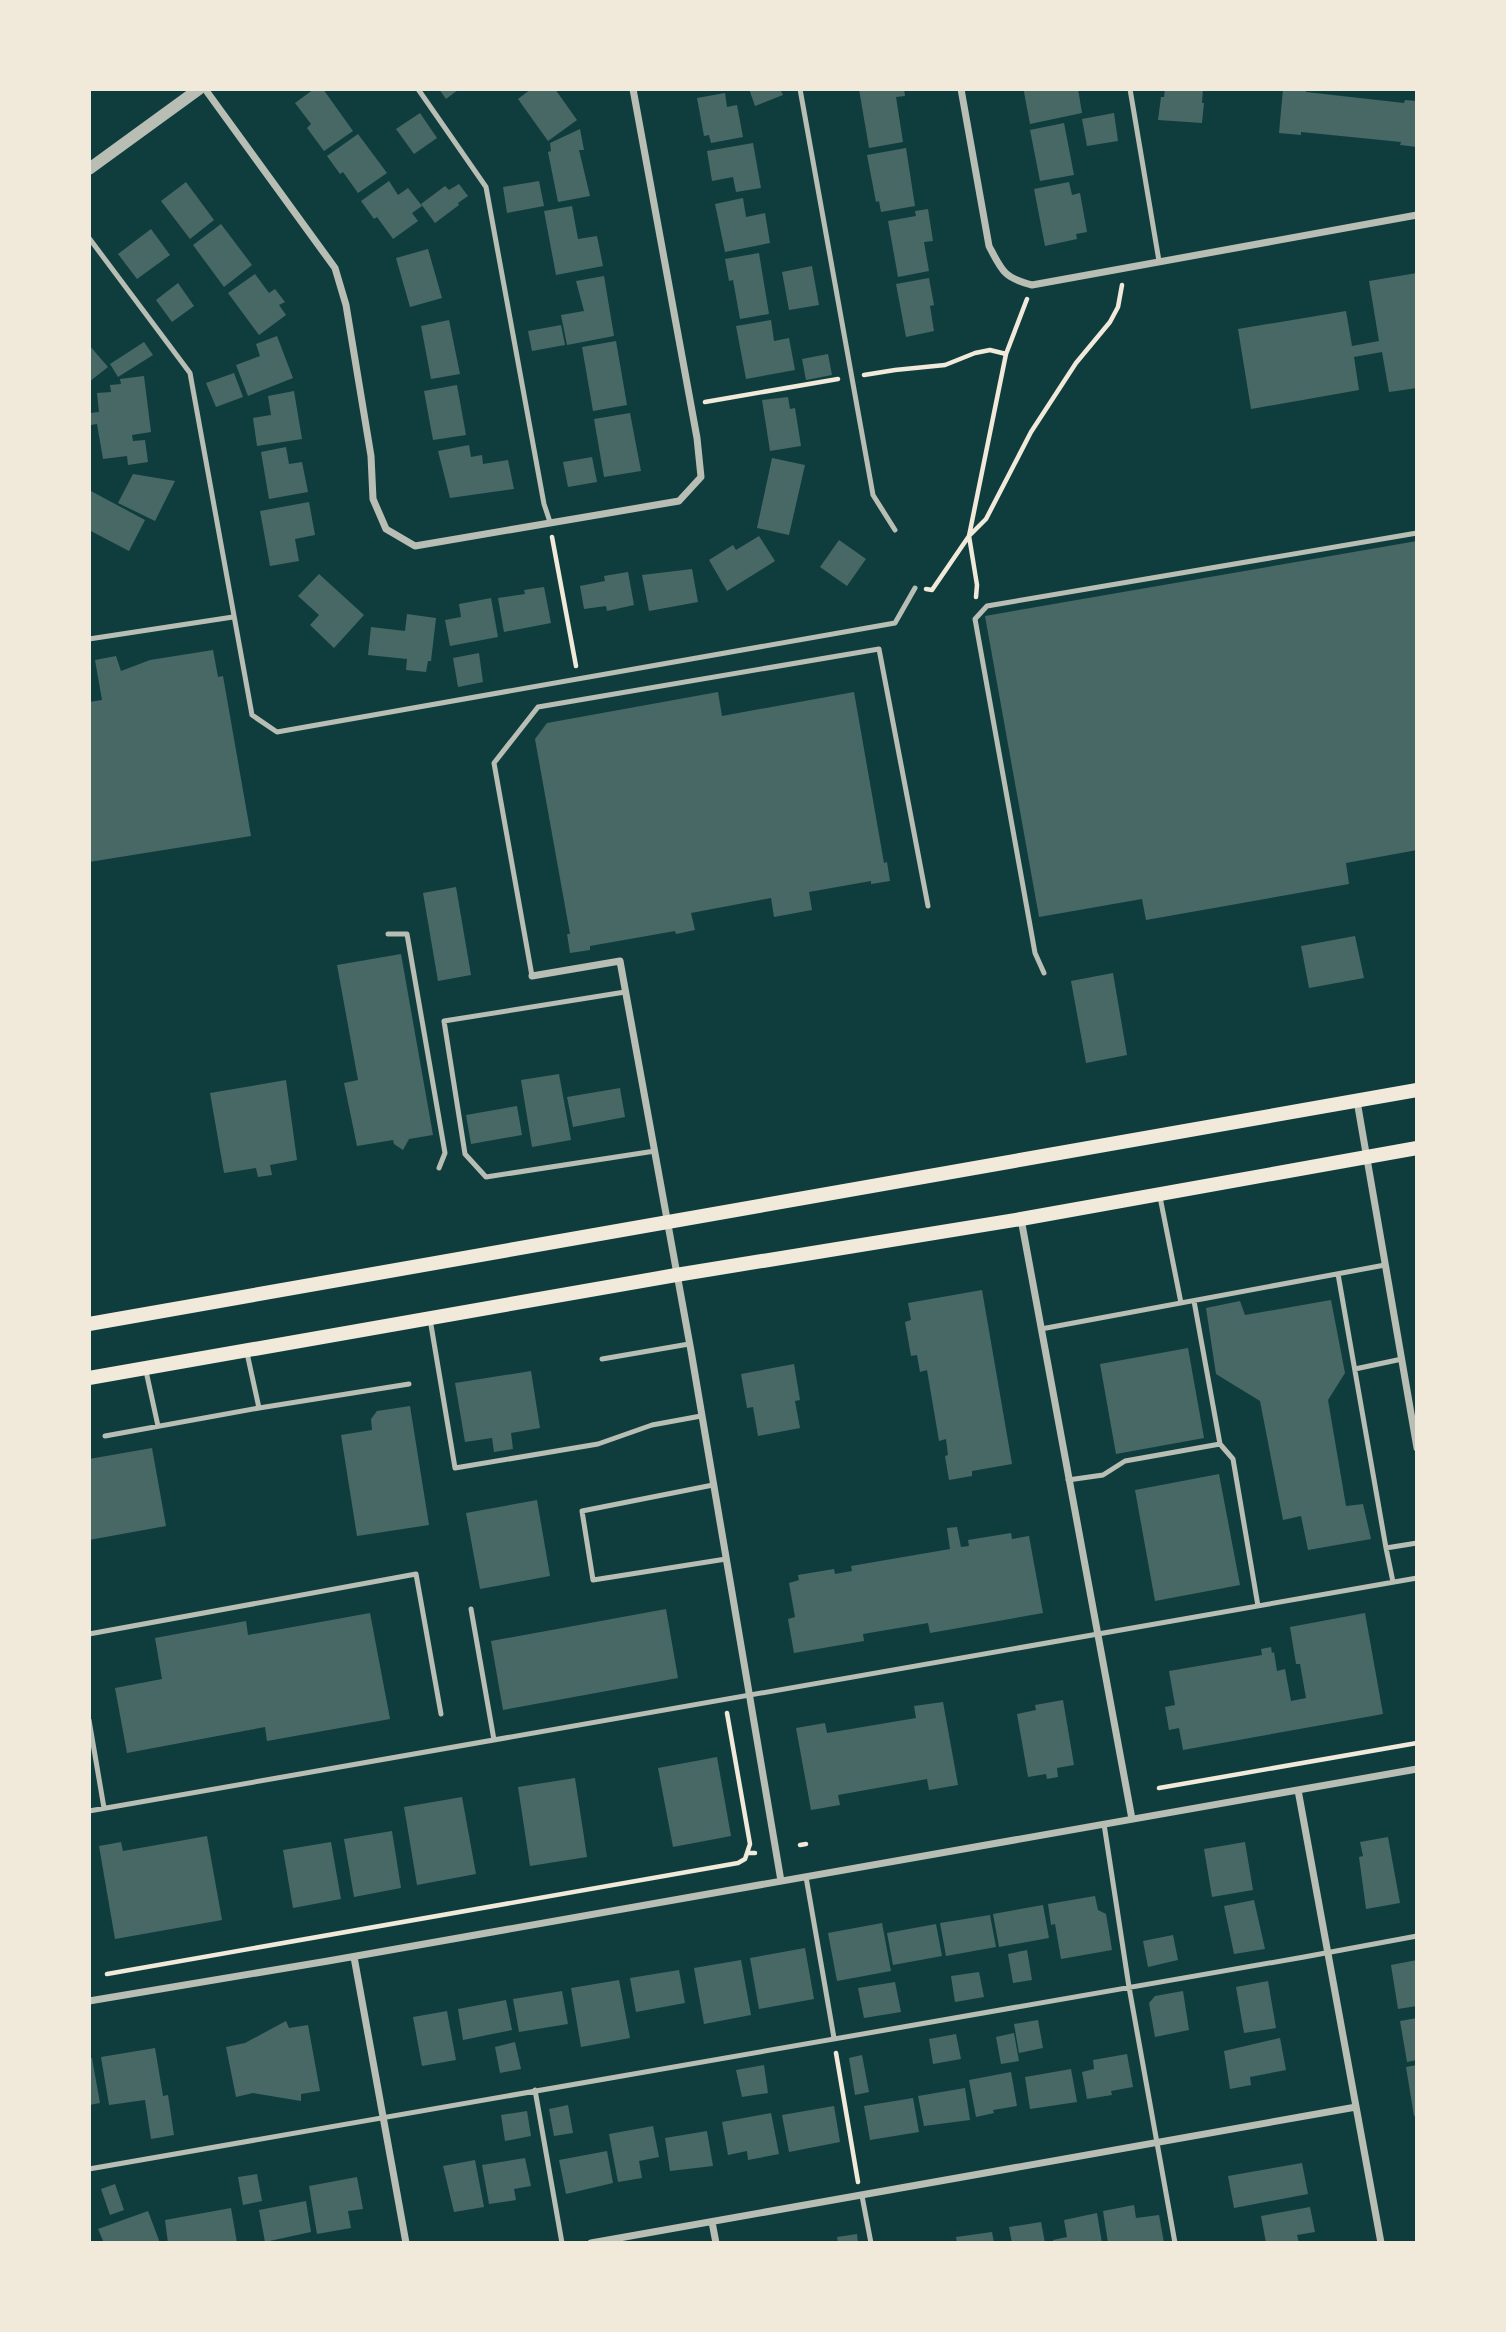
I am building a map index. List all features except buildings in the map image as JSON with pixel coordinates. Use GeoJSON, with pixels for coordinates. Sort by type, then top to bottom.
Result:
{"type":"FeatureCollection","features":[{"type":"Feature","properties":{"kind":"main road"},"geometry":{"type":"LineString","coordinates":[[89,1324],[1417,1090]]}},
{"type":"Feature","properties":{"kind":"main road"},"geometry":{"type":"LineString","coordinates":[[89,1378],[677,1275],[1021,1219],[1417,1148]]}},
{"type":"Feature","properties":{"kind":"street"},"geometry":{"type":"LineString","coordinates":[[89,169],[199,89]]}},
{"type":"Feature","properties":{"kind":"street"},"geometry":{"type":"LineString","coordinates":[[205,89],[335,268],[346,305],[371,456],[373,499],[386,529],[415,546],[679,501],[701,477],[697,438],[633,89]]}},
{"type":"Feature","properties":{"kind":"street"},"geometry":{"type":"LineString","coordinates":[[961,89],[989,246],[1000,267],[1013,280],[1032,285],[1417,215]]}},
{"type":"Feature","properties":{"kind":"street"},"geometry":{"type":"LineString","coordinates":[[532,976],[620,961],[702,1416],[781,1881]]}},
{"type":"Feature","properties":{"kind":"street"},"geometry":{"type":"LineString","coordinates":[[1357,1101],[1402,1359],[1414,1411],[1417,1448]]}},
{"type":"Feature","properties":{"kind":"street"},"geometry":{"type":"LineString","coordinates":[[1021,1219],[1132,1819]]}},
{"type":"Feature","properties":{"kind":"street"},"geometry":{"type":"LineString","coordinates":[[89,2001],[354,1957],[1417,1769]]}},
{"type":"Feature","properties":{"kind":"street"},"geometry":{"type":"LineString","coordinates":[[1298,1790],[1381,2243]]}},
{"type":"Feature","properties":{"kind":"street"},"geometry":{"type":"LineString","coordinates":[[354,1957],[406,2243]]}},
{"type":"Feature","properties":{"kind":"street"},"geometry":{"type":"LineString","coordinates":[[591,2243],[1356,2107]]}},
{"type":"Feature","properties":{"kind":"street"},"geometry":{"type":"LineString","coordinates":[[712,2222],[716,2243]]}},
{"type":"Feature","properties":{"kind":"lane"},"geometry":{"type":"LineString","coordinates":[[418,89],[486,187],[544,504],[550,522]]}},
{"type":"Feature","properties":{"kind":"lane"},"geometry":{"type":"LineString","coordinates":[[800,89],[873,495],[895,530]]}},
{"type":"Feature","properties":{"kind":"lane"},"geometry":{"type":"LineString","coordinates":[[1130,89],[1158,261]]}},
{"type":"Feature","properties":{"kind":"lane"},"geometry":{"type":"LineString","coordinates":[[89,238],[190,373],[252,715],[276,732],[895,623],[915,588]]}},
{"type":"Feature","properties":{"kind":"lane"},"geometry":{"type":"LineString","coordinates":[[1044,974],[1035,953],[975,619],[987,606],[1417,533]]}},
{"type":"Feature","properties":{"kind":"lane"},"geometry":{"type":"LineString","coordinates":[[89,639],[233,617]]}},
{"type":"Feature","properties":{"kind":"lane"},"geometry":{"type":"LineString","coordinates":[[532,976],[494,763],[538,707],[549,705],[879,649],[928,905]]}},
{"type":"Feature","properties":{"kind":"lane"},"geometry":{"type":"LineString","coordinates":[[388,934],[407,934],[445,1153],[439,1168]]}},
{"type":"Feature","properties":{"kind":"lane"},"geometry":{"type":"LineString","coordinates":[[625,992],[444,1021],[465,1154],[486,1177],[654,1151]]}},
{"type":"Feature","properties":{"kind":"lane"},"geometry":{"type":"LineString","coordinates":[[1159,1194],[1181,1303]]}},
{"type":"Feature","properties":{"kind":"lane"},"geometry":{"type":"LineString","coordinates":[[1041,1329],[1385,1265]]}},
{"type":"Feature","properties":{"kind":"lane"},"geometry":{"type":"LineString","coordinates":[[1338,1274],[1393,1582]]}},
{"type":"Feature","properties":{"kind":"lane"},"geometry":{"type":"LineString","coordinates":[[1194,1301],[1220,1444],[1233,1459],[1258,1606]]}},
{"type":"Feature","properties":{"kind":"lane"},"geometry":{"type":"LineString","coordinates":[[430,1319],[455,1468],[598,1444],[652,1425],[702,1416]]}},
{"type":"Feature","properties":{"kind":"lane"},"geometry":{"type":"LineString","coordinates":[[602,1359],[689,1344]]}},
{"type":"Feature","properties":{"kind":"lane"},"geometry":{"type":"LineString","coordinates":[[247,1350],[259,1408]]}},
{"type":"Feature","properties":{"kind":"lane"},"geometry":{"type":"LineString","coordinates":[[1354,1368],[1402,1359]]}},
{"type":"Feature","properties":{"kind":"lane"},"geometry":{"type":"LineString","coordinates":[[146,1368],[158,1426]]}},
{"type":"Feature","properties":{"kind":"lane"},"geometry":{"type":"LineString","coordinates":[[105,1436],[410,1384]]}},
{"type":"Feature","properties":{"kind":"lane"},"geometry":{"type":"LineString","coordinates":[[1069,1480],[1103,1475],[1125,1461],[1220,1444]]}},
{"type":"Feature","properties":{"kind":"lane"},"geometry":{"type":"LineString","coordinates":[[713,1485],[582,1511],[593,1580],[726,1559]]}},
{"type":"Feature","properties":{"kind":"lane"},"geometry":{"type":"LineString","coordinates":[[1386,1548],[1417,1543]]}},
{"type":"Feature","properties":{"kind":"lane"},"geometry":{"type":"LineString","coordinates":[[89,1634],[416,1574],[441,1714]]}},
{"type":"Feature","properties":{"kind":"lane"},"geometry":{"type":"LineString","coordinates":[[89,1811],[1417,1578]]}},
{"type":"Feature","properties":{"kind":"lane"},"geometry":{"type":"LineString","coordinates":[[471,1609],[494,1740]]}},
{"type":"Feature","properties":{"kind":"lane"},"geometry":{"type":"LineString","coordinates":[[89,1720],[104,1808]]}},
{"type":"Feature","properties":{"kind":"lane"},"geometry":{"type":"LineString","coordinates":[[1104,1824],[1129,1987],[1175,2243]]}},
{"type":"Feature","properties":{"kind":"lane"},"geometry":{"type":"LineString","coordinates":[[806,1877],[834,2038]]}},
{"type":"Feature","properties":{"kind":"lane"},"geometry":{"type":"LineString","coordinates":[[89,2169],[1417,1936]]}},
{"type":"Feature","properties":{"kind":"lane"},"geometry":{"type":"LineString","coordinates":[[535,2090],[562,2243]]}},
{"type":"Feature","properties":{"kind":"lane"},"geometry":{"type":"LineString","coordinates":[[862,2196],[870,2243]]}},
{"type":"Feature","properties":{"kind":"path"},"geometry":{"type":"LineString","coordinates":[[915,588],[932,590],[969,536],[986,519],[1031,432],[1076,363],[1110,322],[1118,307],[1122,285]]}},
{"type":"Feature","properties":{"kind":"path"},"geometry":{"type":"LineString","coordinates":[[975,619],[977,585],[969,536],[1006,354],[1027,300]]}},
{"type":"Feature","properties":{"kind":"path"},"geometry":{"type":"LineString","coordinates":[[707,402],[895,370],[945,365],[990,350],[1006,354]]}},
{"type":"Feature","properties":{"kind":"path"},"geometry":{"type":"LineString","coordinates":[[553,539],[579,680]]}},
{"type":"Feature","properties":{"kind":"path"},"geometry":{"type":"LineString","coordinates":[[107,1974],[738,1863],[748,1853],[750,1844],[724,1699]]}},
{"type":"Feature","properties":{"kind":"path"},"geometry":{"type":"LineString","coordinates":[[1159,1788],[1417,1743]]}},
{"type":"Feature","properties":{"kind":"path"},"geometry":{"type":"LineString","coordinates":[[748,1853],[755,1853]]}},
{"type":"Feature","properties":{"kind":"path"},"geometry":{"type":"LineString","coordinates":[[834,2038],[857,2178]]}}]}
